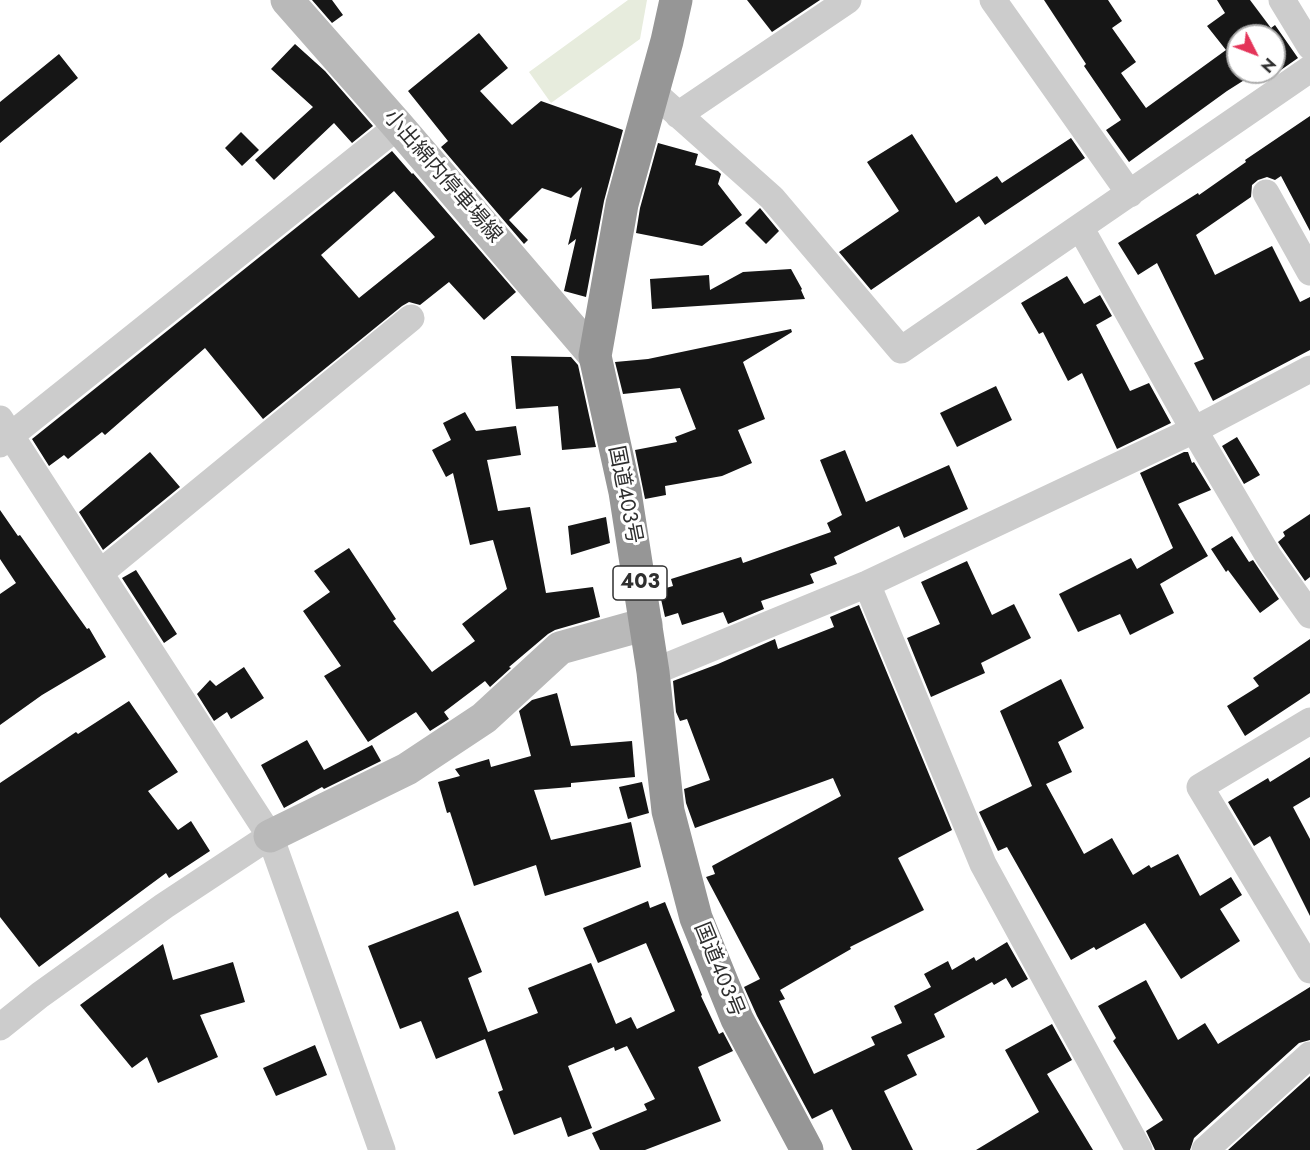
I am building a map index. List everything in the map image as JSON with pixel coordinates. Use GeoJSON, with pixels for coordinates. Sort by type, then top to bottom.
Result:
{"type":"FeatureCollection","features":[{"type":"Feature","properties":{"kind":"highway","name":"国道403号"},"geometry":{"type":"LineString","coordinates":[[676,0],[622,204],[595,356],[625,492],[653,672],[668,811],[696,918],[737,1019],[807,1150]]}},
{"type":"Feature","properties":{"kind":"main road","name":"小出綿内停車場線"},"geometry":{"type":"LineString","coordinates":[[287,0],[595,356]]}},
{"type":"Feature","properties":{"kind":"main road"},"geometry":{"type":"LineString","coordinates":[[270,836],[407,769],[484,718],[560,648],[646,624]]}},
{"type":"Feature","properties":{"kind":"street"},"geometry":{"type":"LineString","coordinates":[[678,115],[848,0]]}},
{"type":"Feature","properties":{"kind":"street"},"geometry":{"type":"LineString","coordinates":[[993,0],[1130,194]]}},
{"type":"Feature","properties":{"kind":"street"},"geometry":{"type":"LineString","coordinates":[[1282,0],[1310,46]]}},
{"type":"Feature","properties":{"kind":"street"},"geometry":{"type":"LineString","coordinates":[[653,92],[772,198],[901,350],[1310,69]]}},
{"type":"Feature","properties":{"kind":"street"},"geometry":{"type":"LineString","coordinates":[[382,1150],[270,836],[100,573],[4,433],[398,126]]}},
{"type":"Feature","properties":{"kind":"street"},"geometry":{"type":"LineString","coordinates":[[1266,193],[1310,272]]}},
{"type":"Feature","properties":{"kind":"street"},"geometry":{"type":"LineString","coordinates":[[1080,228],[1269,557],[1310,615]]}},
{"type":"Feature","properties":{"kind":"street"},"geometry":{"type":"LineString","coordinates":[[100,573],[411,318]]}},
{"type":"Feature","properties":{"kind":"street"},"geometry":{"type":"LineString","coordinates":[[653,672],[867,584],[1194,430],[1310,369]]}},
{"type":"Feature","properties":{"kind":"street"},"geometry":{"type":"LineString","coordinates":[[867,584],[983,864],[1139,1150]]}},
{"type":"Feature","properties":{"kind":"street"},"geometry":{"type":"LineString","coordinates":[[1310,722],[1200,787],[1310,970]]}},
{"type":"Feature","properties":{"kind":"street"},"geometry":{"type":"LineString","coordinates":[[0,1027],[40,995],[164,906],[270,836]]}},
{"type":"Feature","properties":{"kind":"street"},"geometry":{"type":"LineString","coordinates":[[1205,1150],[1310,1055]]}},
{"type":"Feature","properties":{"kind":"shaded area"},"geometry":{"type":"Polygon","coordinates":[[[628,0],[647,0],[640,39],[551,103],[529,72],[628,0]]]}},
{"type":"Feature","properties":{"kind":"building"},"geometry":{"type":"Polygon","coordinates":[[[312,0],[332,0],[343,15],[332,23],[312,0]]]}},
{"type":"Feature","properties":{"kind":"building"},"geometry":{"type":"Polygon","coordinates":[[[747,0],[820,0],[772,32],[747,0]]]}},
{"type":"Feature","properties":{"kind":"building"},"geometry":{"type":"Polygon","coordinates":[[[1044,0],[1108,0],[1122,21],[1112,28],[1136,62],[1121,73],[1146,108],[1226,50],[1226,84],[1238,84],[1129,162],[1106,130],[1121,120],[1084,66],[1086,64],[1044,0]]]}},
{"type":"Feature","properties":{"kind":"building"},"geometry":{"type":"Polygon","coordinates":[[[1217,0],[1250,0],[1268,24],[1226,24],[1226,50],[1207,26],[1225,13],[1217,0]]]}},
{"type":"Feature","properties":{"kind":"building"},"geometry":{"type":"Polygon","coordinates":[[[479,33],[508,68],[480,91],[512,125],[541,101],[623,130],[604,201],[586,297],[564,291],[576,239],[568,245],[582,187],[571,198],[542,188],[509,220],[528,240],[524,244],[441,147],[448,141],[408,91],[479,33]]]}},
{"type":"Feature","properties":{"kind":"building"},"geometry":{"type":"Polygon","coordinates":[[[1286,41],[1298,58],[1286,66],[1286,41]]]}},
{"type":"Feature","properties":{"kind":"building"},"geometry":{"type":"Polygon","coordinates":[[[295,44],[325,71],[373,126],[352,143],[334,123],[274,180],[255,160],[313,107],[271,69],[295,44]]]}},
{"type":"Feature","properties":{"kind":"building"},"geometry":{"type":"Polygon","coordinates":[[[59,54],[78,78],[0,143],[0,102],[59,54]]]}},
{"type":"Feature","properties":{"kind":"building"},"geometry":{"type":"Polygon","coordinates":[[[1310,116],[1310,231],[1281,176],[1275,180],[1267,177],[1258,180],[1252,185],[1251,197],[1196,235],[1215,275],[1272,246],[1300,302],[1310,297],[1310,350],[1213,401],[1194,363],[1204,359],[1157,263],[1138,275],[1118,243],[1198,193],[1199,195],[1246,162],[1245,160],[1310,116]]]}},
{"type":"Feature","properties":{"kind":"building"},"geometry":{"type":"Polygon","coordinates":[[[241,132],[259,150],[242,166],[225,148],[241,132]]]}},
{"type":"Feature","properties":{"kind":"building"},"geometry":{"type":"Polygon","coordinates":[[[912,134],[956,203],[997,176],[1002,183],[1071,138],[1085,158],[985,225],[979,216],[871,290],[839,252],[899,211],[867,162],[912,134]]]}},
{"type":"Feature","properties":{"kind":"building"},"geometry":{"type":"Polygon","coordinates":[[[658,143],[698,154],[695,165],[718,171],[721,174],[718,184],[742,215],[702,246],[636,233],[640,208],[658,143]]]}},
{"type":"Feature","properties":{"kind":"building"},"geometry":{"type":"Polygon","coordinates":[[[392,151],[516,292],[484,320],[449,282],[420,305],[409,302],[263,419],[205,348],[105,435],[102,432],[68,459],[64,455],[49,466],[32,439],[392,151]],[[394,191],[321,255],[359,298],[435,237],[394,191]]]}},
{"type":"Feature","properties":{"kind":"building"},"geometry":{"type":"Polygon","coordinates":[[[760,208],[779,231],[766,244],[745,223],[760,208]]]}},
{"type":"Feature","properties":{"kind":"building"},"geometry":{"type":"Polygon","coordinates":[[[791,269],[805,299],[652,309],[650,279],[709,275],[710,290],[743,272],[791,269]]]}},
{"type":"Feature","properties":{"kind":"building"},"geometry":{"type":"Polygon","coordinates":[[[1067,276],[1084,304],[1100,295],[1112,316],[1096,325],[1130,391],[1149,383],[1171,423],[1117,449],[1082,373],[1068,381],[1043,332],[1039,334],[1021,303],[1067,276]]]}},
{"type":"Feature","properties":{"kind":"building"},"geometry":{"type":"Polygon","coordinates":[[[791,329],[792,332],[743,362],[765,419],[738,430],[752,463],[722,476],[665,486],[666,495],[645,499],[635,450],[677,442],[675,437],[696,429],[680,388],[623,394],[615,362],[648,359],[791,329]]]}},
{"type":"Feature","properties":{"kind":"building"},"geometry":{"type":"Polygon","coordinates":[[[511,356],[571,357],[578,365],[596,447],[562,450],[558,406],[516,409],[511,356]]]}},
{"type":"Feature","properties":{"kind":"building"},"geometry":{"type":"Polygon","coordinates":[[[996,386],[1012,420],[957,447],[940,413],[996,386]]]}},
{"type":"Feature","properties":{"kind":"building"},"geometry":{"type":"Polygon","coordinates":[[[465,412],[476,431],[516,426],[521,455],[487,460],[498,511],[530,507],[546,593],[593,587],[600,617],[548,634],[509,667],[511,668],[490,687],[485,681],[444,712],[449,719],[430,731],[416,712],[368,742],[324,676],[341,666],[303,611],[330,592],[314,571],[349,548],[396,619],[393,621],[432,672],[475,641],[462,624],[507,589],[493,540],[470,545],[453,473],[446,477],[432,450],[451,440],[443,423],[465,412]]]}},
{"type":"Feature","properties":{"kind":"building"},"geometry":{"type":"Polygon","coordinates":[[[1237,437],[1260,475],[1244,484],[1222,446],[1237,437]]]}},
{"type":"Feature","properties":{"kind":"building"},"geometry":{"type":"Polygon","coordinates":[[[845,450],[866,502],[949,465],[968,509],[904,538],[899,526],[834,557],[837,564],[810,574],[814,583],[761,601],[764,609],[728,624],[723,612],[682,625],[678,613],[665,617],[659,590],[673,586],[671,579],[741,557],[743,563],[831,532],[827,523],[842,515],[820,460],[845,450]]]}},
{"type":"Feature","properties":{"kind":"building"},"geometry":{"type":"Polygon","coordinates":[[[150,452],[180,487],[103,550],[79,512],[150,452]]]}},
{"type":"Feature","properties":{"kind":"building"},"geometry":{"type":"Polygon","coordinates":[[[1188,452],[1192,463],[1194,462],[1211,490],[1178,504],[1208,556],[1160,584],[1174,613],[1130,635],[1120,614],[1078,632],[1059,594],[1131,558],[1137,569],[1173,548],[1140,473],[1188,452]]]}},
{"type":"Feature","properties":{"kind":"building"},"geometry":{"type":"Polygon","coordinates":[[[0,510],[87,629],[89,628],[106,657],[42,695],[0,725],[0,594],[16,583],[0,559],[0,510]]]}},
{"type":"Feature","properties":{"kind":"building"},"geometry":{"type":"Polygon","coordinates":[[[1310,514],[1310,577],[1305,581],[1278,542],[1285,536],[1283,532],[1310,514]]]}},
{"type":"Feature","properties":{"kind":"building"},"geometry":{"type":"Polygon","coordinates":[[[606,517],[610,543],[571,555],[568,526],[606,517]]]}},
{"type":"Feature","properties":{"kind":"building"},"geometry":{"type":"Polygon","coordinates":[[[1232,536],[1249,562],[1253,560],[1279,599],[1260,613],[1228,570],[1226,572],[1211,549],[1232,536]]]}},
{"type":"Feature","properties":{"kind":"building"},"geometry":{"type":"Polygon","coordinates":[[[967,561],[992,615],[1014,604],[1031,638],[981,663],[985,673],[931,697],[907,638],[940,624],[921,582],[967,561]]]}},
{"type":"Feature","properties":{"kind":"building"},"geometry":{"type":"Polygon","coordinates":[[[136,570],[177,634],[164,643],[122,578],[136,570]]]}},
{"type":"Feature","properties":{"kind":"building"},"geometry":{"type":"Polygon","coordinates":[[[859,605],[952,830],[898,858],[924,910],[850,947],[851,949],[780,990],[785,999],[779,1001],[814,1074],[875,1045],[871,1037],[902,1023],[894,1006],[931,987],[924,974],[948,961],[952,970],[974,957],[976,961],[1007,942],[1028,979],[1012,988],[1006,978],[994,985],[992,982],[934,1014],[945,1037],[907,1055],[917,1075],[884,1091],[913,1150],[852,1150],[832,1109],[812,1119],[744,987],[760,979],[706,877],[715,874],[712,866],[841,796],[833,778],[695,828],[686,803],[684,789],[710,780],[687,719],[680,721],[676,712],[673,681],[775,639],[778,649],[834,627],[830,617],[859,605]]]}},
{"type":"Feature","properties":{"kind":"building"},"geometry":{"type":"Polygon","coordinates":[[[1310,639],[1310,693],[1245,736],[1227,706],[1259,686],[1253,678],[1310,639]]]}},
{"type":"Feature","properties":{"kind":"building"},"geometry":{"type":"Polygon","coordinates":[[[244,667],[264,698],[231,719],[227,712],[214,721],[197,694],[210,680],[216,686],[244,667]]]}},
{"type":"Feature","properties":{"kind":"building"},"geometry":{"type":"Polygon","coordinates":[[[1061,679],[1084,728],[1058,742],[1072,772],[1046,784],[1084,854],[1112,838],[1133,875],[1149,865],[1151,868],[1178,854],[1200,896],[1231,877],[1242,895],[1220,909],[1240,941],[1181,979],[1145,923],[1096,950],[1094,947],[1071,960],[1007,847],[998,851],[979,812],[1032,786],[1000,711],[1061,679]]]}},
{"type":"Feature","properties":{"kind":"building"},"geometry":{"type":"Polygon","coordinates":[[[557,693],[571,746],[632,741],[635,777],[571,783],[571,787],[534,790],[551,840],[631,822],[641,867],[545,896],[536,865],[474,886],[438,782],[460,776],[455,769],[489,759],[491,767],[531,756],[519,711],[532,700],[557,693]]]}},
{"type":"Feature","properties":{"kind":"building"},"geometry":{"type":"Polygon","coordinates":[[[129,701],[178,772],[148,791],[178,830],[191,821],[210,851],[169,878],[166,873],[39,967],[0,917],[0,783],[76,732],[78,734],[129,701]]]}},
{"type":"Feature","properties":{"kind":"building"},"geometry":{"type":"Polygon","coordinates":[[[307,740],[324,770],[372,745],[381,761],[324,789],[322,787],[284,808],[261,765],[307,740]]]}},
{"type":"Feature","properties":{"kind":"building"},"geometry":{"type":"Polygon","coordinates":[[[1310,757],[1310,797],[1293,807],[1310,839],[1310,916],[1270,836],[1254,846],[1228,802],[1268,778],[1270,782],[1310,757]]]}},
{"type":"Feature","properties":{"kind":"building"},"geometry":{"type":"Polygon","coordinates":[[[642,782],[649,813],[628,819],[619,787],[642,782]]]}},
{"type":"Feature","properties":{"kind":"building"},"geometry":{"type":"Polygon","coordinates":[[[648,901],[650,908],[665,902],[701,996],[719,1034],[723,1032],[733,1051],[698,1067],[721,1121],[645,1150],[600,1150],[592,1133],[647,1110],[644,1104],[655,1099],[627,1046],[615,1051],[614,1047],[568,1066],[592,1128],[568,1137],[561,1117],[514,1135],[498,1092],[503,1090],[485,1039],[436,1059],[421,1021],[400,1029],[368,946],[458,911],[482,972],[468,978],[488,1032],[538,1013],[528,988],[591,963],[616,1024],[631,1017],[637,1029],[675,1011],[646,943],[598,963],[583,928],[648,901]]]}},
{"type":"Feature","properties":{"kind":"building"},"geometry":{"type":"Polygon","coordinates":[[[163,944],[173,980],[233,962],[245,1002],[200,1015],[218,1057],[158,1083],[147,1057],[132,1068],[80,1005],[163,944]]]}},
{"type":"Feature","properties":{"kind":"building"},"geometry":{"type":"Polygon","coordinates":[[[1146,980],[1178,1040],[1205,1023],[1218,1044],[1310,987],[1310,1040],[1299,1043],[1194,1138],[1190,1150],[1155,1150],[1146,1131],[1163,1120],[1113,1041],[1116,1038],[1098,1006],[1146,980]]]}},
{"type":"Feature","properties":{"kind":"building"},"geometry":{"type":"Polygon","coordinates":[[[1052,1024],[1072,1060],[1047,1074],[1093,1150],[976,1150],[1039,1112],[1005,1050],[1052,1024]]]}},
{"type":"Feature","properties":{"kind":"building"},"geometry":{"type":"Polygon","coordinates":[[[315,1045],[327,1075],[276,1096],[263,1068],[315,1045]]]}},
{"type":"Feature","properties":{"kind":"building"},"geometry":{"type":"Polygon","coordinates":[[[1310,1076],[1310,1150],[1228,1150],[1310,1076]]]}}]}
